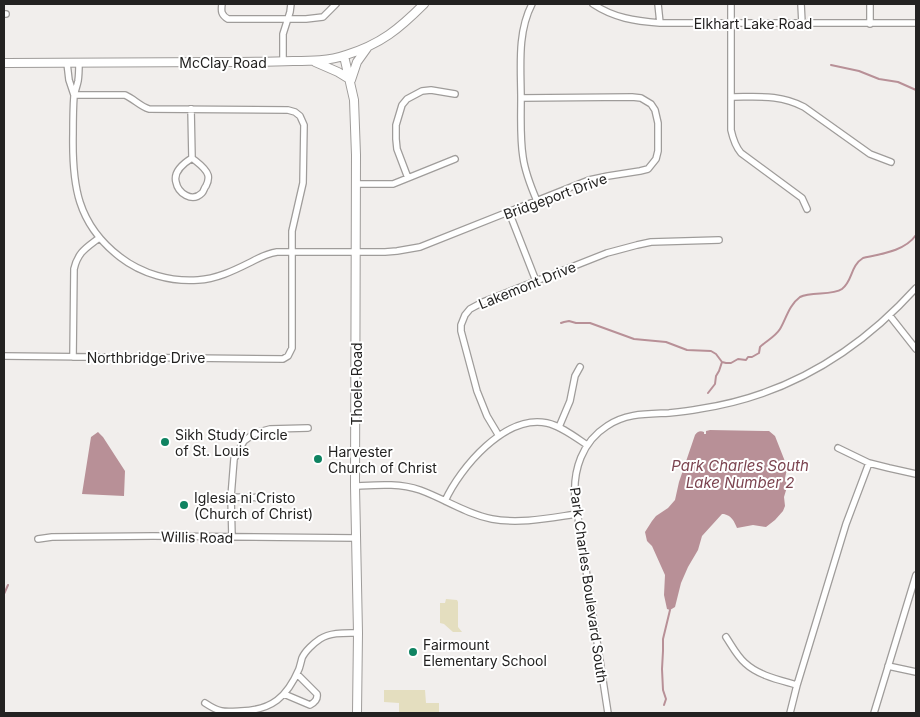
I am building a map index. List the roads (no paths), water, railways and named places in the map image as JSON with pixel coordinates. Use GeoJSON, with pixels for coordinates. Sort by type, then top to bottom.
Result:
{"type":"FeatureCollection","features":[{"type":"Feature","properties":{"kind":"main road","name":"McClay Road"},"geometry":{"type":"LineString","coordinates":[[4,63],[283,62],[330,59],[366,48],[393,33],[424,4]]}},
{"type":"Feature","properties":{"kind":"main road"},"geometry":{"type":"LineString","coordinates":[[313,61],[351,80],[357,62],[366,48]]}},
{"type":"Feature","properties":{"kind":"main road","name":"Thoele Road"},"geometry":{"type":"LineString","coordinates":[[344,56],[351,80],[354,100],[356,184],[355,486],[358,633],[357,713]]}},
{"type":"Feature","properties":{"kind":"street"},"geometry":{"type":"LineString","coordinates":[[222,4],[221,18],[228,19],[316,19],[323,17],[336,4]]}},
{"type":"Feature","properties":{"kind":"street"},"geometry":{"type":"LineString","coordinates":[[283,62],[283,34],[291,4]]}},
{"type":"Feature","properties":{"kind":"street"},"geometry":{"type":"LineString","coordinates":[[532,4],[525,20],[521,50],[521,131],[523,158],[528,180],[537,201]]}},
{"type":"Feature","properties":{"kind":"street","name":"Elkhart Lake Road"},"geometry":{"type":"LineString","coordinates":[[593,4],[609,13],[634,21],[660,23],[916,23]]}},
{"type":"Feature","properties":{"kind":"street"},"geometry":{"type":"LineString","coordinates":[[658,4],[660,23]]}},
{"type":"Feature","properties":{"kind":"street"},"geometry":{"type":"LineString","coordinates":[[731,4],[731,130],[735,146],[748,159],[802,198],[808,209]]}},
{"type":"Feature","properties":{"kind":"street"},"geometry":{"type":"LineString","coordinates":[[801,4],[802,23]]}},
{"type":"Feature","properties":{"kind":"street"},"geometry":{"type":"LineString","coordinates":[[870,4],[870,24]]}},
{"type":"Feature","properties":{"kind":"street"},"geometry":{"type":"LineString","coordinates":[[67,62],[69,80],[74,95]]}},
{"type":"Feature","properties":{"kind":"street"},"geometry":{"type":"LineString","coordinates":[[74,95],[78,81],[79,62]]}},
{"type":"Feature","properties":{"kind":"street"},"geometry":{"type":"LineString","coordinates":[[408,178],[397,149],[396,140],[396,125],[402,106],[407,99],[422,92],[431,90],[454,94]]}},
{"type":"Feature","properties":{"kind":"street"},"geometry":{"type":"LineString","coordinates":[[74,95],[125,95],[150,109],[288,110],[295,112],[300,116],[304,125],[304,183],[292,231],[292,253]]}},
{"type":"Feature","properties":{"kind":"street","name":"Bridgeport Drive"},"geometry":{"type":"LineString","coordinates":[[74,95],[72,154],[74,174],[77,194],[90,226],[109,249],[126,262],[162,277],[180,280],[200,280],[216,277],[234,271],[267,254],[277,252],[397,251],[420,247],[589,180],[648,169],[656,159],[658,152],[657,116],[651,104],[641,98],[521,98]]}},
{"type":"Feature","properties":{"kind":"street"},"geometry":{"type":"LineString","coordinates":[[731,97],[775,97],[795,102],[870,154],[891,162]]}},
{"type":"Feature","properties":{"kind":"street"},"geometry":{"type":"LineString","coordinates":[[191,109],[192,158]]}},
{"type":"Feature","properties":{"kind":"street"},"geometry":{"type":"LineString","coordinates":[[192,158],[208,174],[209,181],[202,193],[194,197],[184,195],[177,187],[175,178],[178,170],[192,158]]}},
{"type":"Feature","properties":{"kind":"street"},"geometry":{"type":"LineString","coordinates":[[356,184],[393,184],[454,159]]}},
{"type":"Feature","properties":{"kind":"street"},"geometry":{"type":"LineString","coordinates":[[509,212],[536,281]]}},
{"type":"Feature","properties":{"kind":"street"},"geometry":{"type":"LineString","coordinates":[[73,357],[74,269],[80,252],[99,238]]}},
{"type":"Feature","properties":{"kind":"street","name":"Lakemont Drive"},"geometry":{"type":"LineString","coordinates":[[499,436],[487,416],[477,391],[463,338],[461,325],[470,309],[607,253],[651,242],[719,240]]}},
{"type":"Feature","properties":{"kind":"street","name":"Northbridge Drive"},"geometry":{"type":"LineString","coordinates":[[4,356],[283,358],[288,356],[292,348],[292,253]]}},
{"type":"Feature","properties":{"kind":"street","name":"Park Charles Boulevard South"},"geometry":{"type":"LineString","coordinates":[[608,713],[575,498],[574,480],[578,464],[587,445],[606,426],[628,416],[646,413],[678,412],[709,407],[751,397],[783,386],[821,367],[868,335],[890,316],[916,288]]}},
{"type":"Feature","properties":{"kind":"street"},"geometry":{"type":"LineString","coordinates":[[890,316],[916,348]]}},
{"type":"Feature","properties":{"kind":"street"},"geometry":{"type":"LineString","coordinates":[[559,427],[570,401],[575,376],[580,367]]}},
{"type":"Feature","properties":{"kind":"street"},"geometry":{"type":"LineString","coordinates":[[445,501],[458,478],[472,459],[499,436],[522,424],[530,422],[547,423],[559,427],[587,445]]}},
{"type":"Feature","properties":{"kind":"street"},"geometry":{"type":"LineString","coordinates":[[232,537],[231,496],[234,459],[244,441],[255,433],[270,429],[308,428]]}},
{"type":"Feature","properties":{"kind":"street"},"geometry":{"type":"LineString","coordinates":[[237,432],[244,441]]}},
{"type":"Feature","properties":{"kind":"street"},"geometry":{"type":"LineString","coordinates":[[838,448],[869,463],[916,474]]}},
{"type":"Feature","properties":{"kind":"street"},"geometry":{"type":"LineString","coordinates":[[790,713],[846,524],[869,463]]}},
{"type":"Feature","properties":{"kind":"street"},"geometry":{"type":"LineString","coordinates":[[355,486],[392,486],[420,490],[479,516],[505,521],[531,521],[577,514]]}},
{"type":"Feature","properties":{"kind":"street"},"geometry":{"type":"LineString","coordinates":[[231,496],[274,498]]}},
{"type":"Feature","properties":{"kind":"street","name":"Willis Road"},"geometry":{"type":"LineString","coordinates":[[38,539],[52,537],[153,536],[356,538]]}},
{"type":"Feature","properties":{"kind":"street"},"geometry":{"type":"LineString","coordinates":[[874,713],[916,575]]}},
{"type":"Feature","properties":{"kind":"street"},"geometry":{"type":"LineString","coordinates":[[205,703],[220,711],[249,711],[272,705],[289,689],[297,674],[302,657],[319,639],[335,634],[358,633]]}},
{"type":"Feature","properties":{"kind":"street"},"geometry":{"type":"LineString","coordinates":[[726,637],[740,658],[752,669],[797,685]]}},
{"type":"Feature","properties":{"kind":"street"},"geometry":{"type":"LineString","coordinates":[[888,666],[916,672]]}},
{"type":"Feature","properties":{"kind":"street"},"geometry":{"type":"LineString","coordinates":[[284,694],[310,705],[318,697],[297,674]]}},
{"type":"Feature","properties":{"kind":"water","name":"Park Charles South Lake Number 2"},"geometry":{"type":"Polygon","coordinates":[[[700,431],[706,434],[706,431],[769,431],[775,436],[787,469],[785,478],[787,487],[784,497],[785,506],[775,520],[766,527],[753,525],[737,528],[731,517],[722,514],[702,536],[698,550],[681,583],[675,607],[670,610],[667,609],[664,595],[665,575],[652,546],[647,541],[645,532],[656,516],[668,508],[675,500],[695,435],[700,431]]]}},
{"type":"Feature","properties":{"kind":"water"},"geometry":{"type":"Polygon","coordinates":[[[98,432],[125,471],[124,496],[82,494],[91,437],[98,432]]]}},
{"type":"Feature","properties":{"kind":"waterway"},"geometry":{"type":"LineString","coordinates":[[831,65],[859,71],[879,79],[898,82],[916,90]]}},
{"type":"Feature","properties":{"kind":"waterway"},"geometry":{"type":"LineString","coordinates":[[561,323],[569,321],[590,323],[634,339],[666,342],[687,350],[711,351],[722,362],[726,363],[731,363],[738,359],[746,360],[748,357],[759,353],[760,347],[778,332],[790,308],[800,297],[842,289],[846,286],[856,265],[863,258],[885,253],[906,245],[916,235]]}},
{"type":"Feature","properties":{"kind":"waterway"},"geometry":{"type":"LineString","coordinates":[[708,393],[715,384],[722,362]]}},
{"type":"Feature","properties":{"kind":"waterway"},"geometry":{"type":"LineString","coordinates":[[4,594],[8,585]]}},
{"type":"Feature","properties":{"kind":"waterway"},"geometry":{"type":"LineString","coordinates":[[664,705],[666,699],[663,690],[663,639],[670,610]]}},
{"type":"Feature","properties":{"kind":"place","name":"Sikh Study Circle of St. Louis"},"geometry":{"type":"Point","coordinates":[165,442]}},
{"type":"Feature","properties":{"kind":"place","name":"Harvester Church of Christ"},"geometry":{"type":"Point","coordinates":[318,459]}},
{"type":"Feature","properties":{"kind":"place","name":"Iglesia ni Cristo (Church of Christ)"},"geometry":{"type":"Point","coordinates":[184,505]}},
{"type":"Feature","properties":{"kind":"place","name":"Fairmount Elementary School"},"geometry":{"type":"Point","coordinates":[413,652]}}]}
